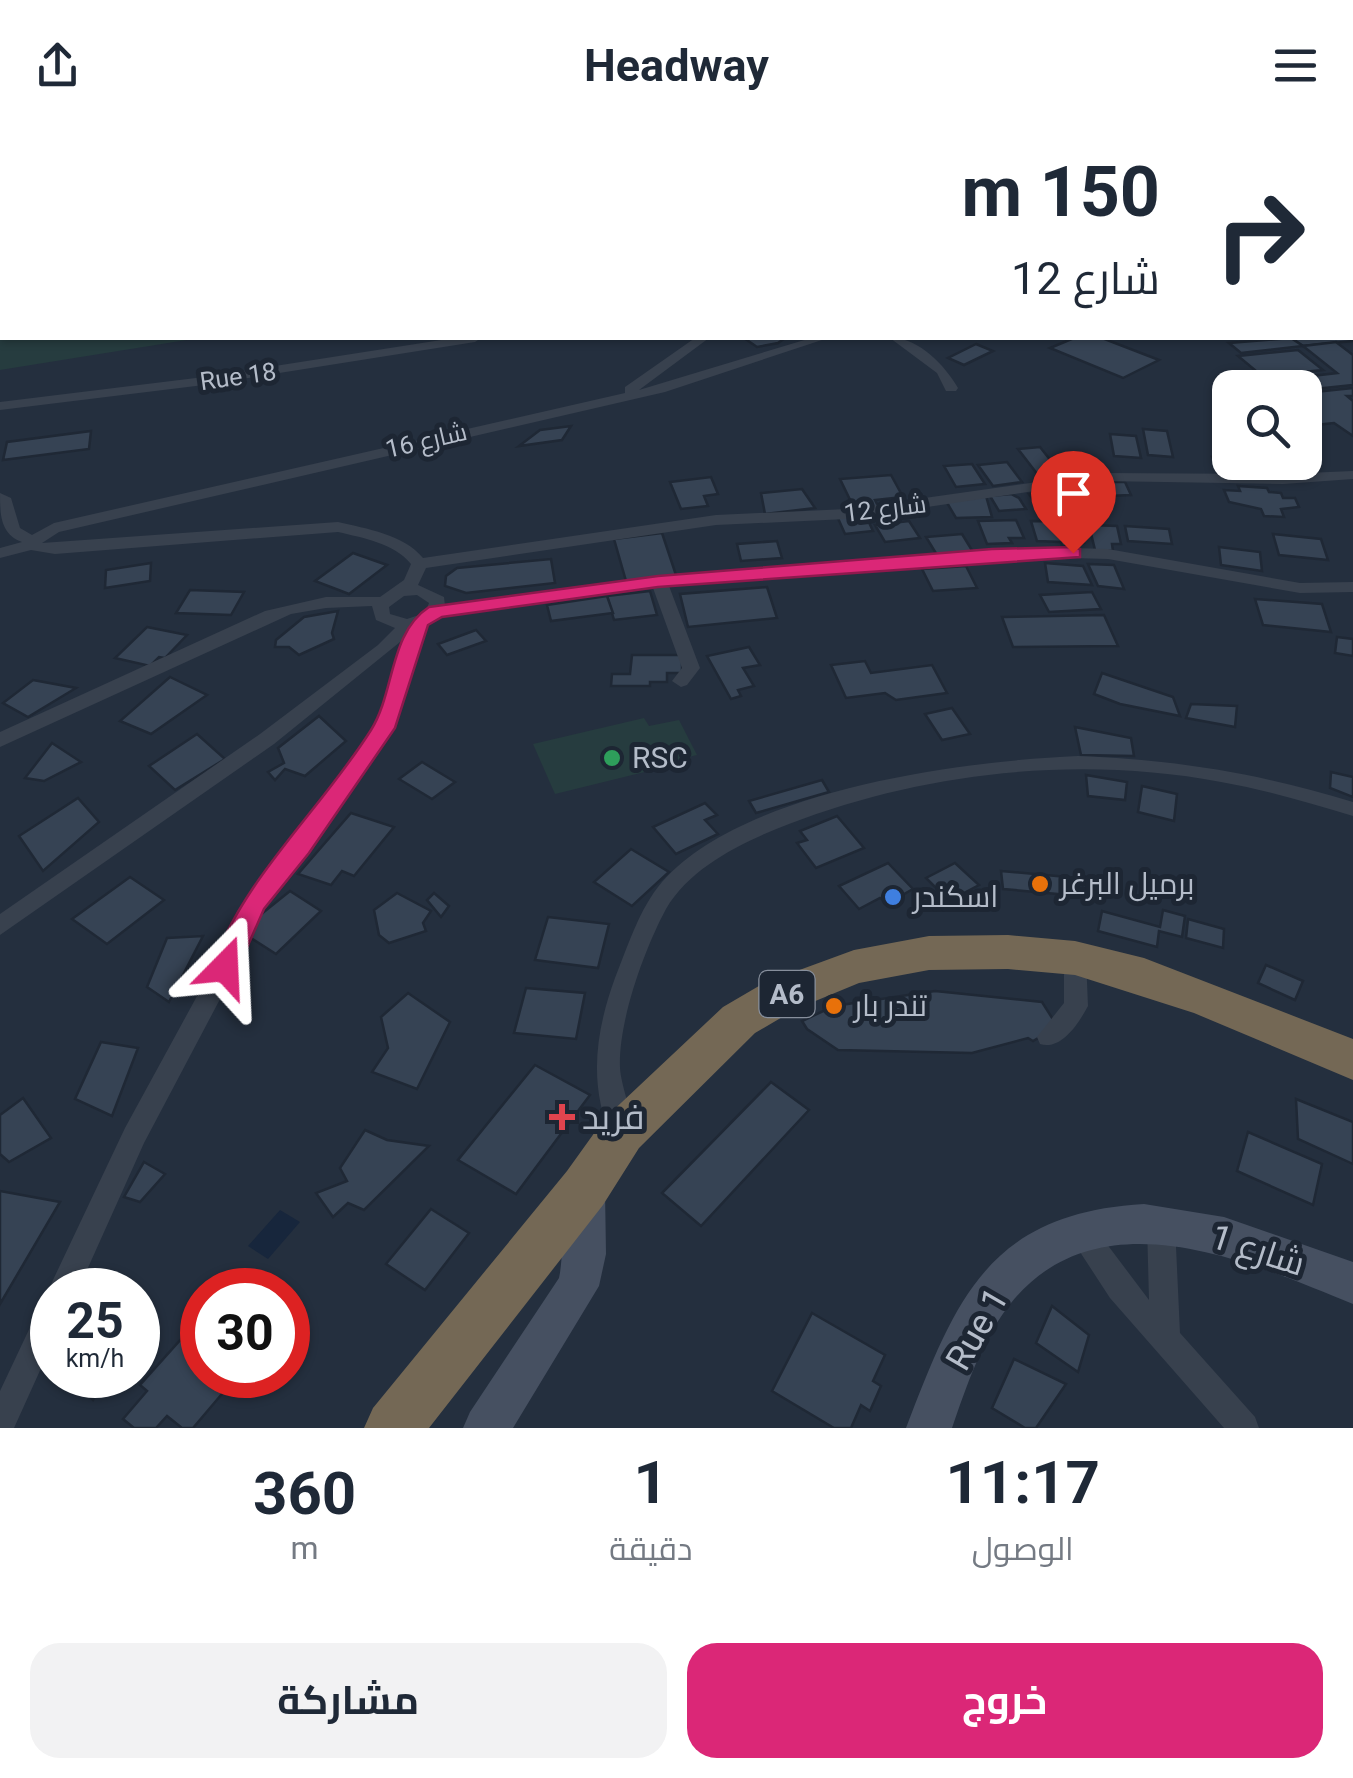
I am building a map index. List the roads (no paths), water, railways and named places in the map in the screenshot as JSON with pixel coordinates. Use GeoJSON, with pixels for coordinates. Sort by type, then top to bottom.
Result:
{"type":"FeatureCollection","features":[{"type":"Feature","properties":{"kind":"highway","name":"A6"},"geometry":{"type":"LineString","coordinates":[[393,1428],[585,1188],[622,1133],[739,1020],[780,996],[854,967],[929,953],[1008,952],[1074,958],[1144,976],[1210,1000],[1353,1060]]}},
{"type":"Feature","properties":{"kind":"street","name":"Rue 18"},"geometry":{"type":"LineString","coordinates":[[0,406],[204,381],[462,340]]}},
{"type":"Feature","properties":{"kind":"street"},"geometry":{"type":"LineString","coordinates":[[590,405],[635,388],[658,366],[700,340]]}},
{"type":"Feature","properties":{"kind":"street","name":"شارع 16"},"geometry":{"type":"LineString","coordinates":[[34,542],[54,528],[498,423],[660,389],[816,340]]}},
{"type":"Feature","properties":{"kind":"street"},"geometry":{"type":"LineString","coordinates":[[899,340],[942,371],[951,388]]}},
{"type":"Feature","properties":{"kind":"street","name":"شارع 12"},"geometry":{"type":"LineString","coordinates":[[418,564],[716,520],[847,514],[1101,477],[1283,480],[1353,475]]}},
{"type":"Feature","properties":{"kind":"street"},"geometry":{"type":"LineString","coordinates":[[0,498],[6,501],[12,533],[41,549],[338,527],[377,536],[410,553],[418,564],[417,573],[403,591],[383,602],[308,604],[271,615],[0,740]]}},
{"type":"Feature","properties":{"kind":"street"},"geometry":{"type":"LineString","coordinates":[[0,553],[34,542]]}},
{"type":"Feature","properties":{"kind":"street","name":"شارع 12"},"geometry":{"type":"LineString","coordinates":[[422,619],[658,582],[1038,552],[1108,554],[1300,588],[1353,587]]}},
{"type":"Feature","properties":{"kind":"street"},"geometry":{"type":"LineString","coordinates":[[658,582],[692,668],[681,681]]}},
{"type":"Feature","properties":{"kind":"street"},"geometry":{"type":"LineString","coordinates":[[72,1268],[134,1136],[225,967],[245,917],[384,728],[422,619],[434,596],[421,590],[403,591]]}},
{"type":"Feature","properties":{"kind":"street"},"geometry":{"type":"LineString","coordinates":[[383,602],[382,616],[422,619]]}},
{"type":"Feature","properties":{"kind":"street"},"geometry":{"type":"LineString","coordinates":[[0,926],[267,739],[422,619]]}},
{"type":"Feature","properties":{"kind":"street"},"geometry":{"type":"LineString","coordinates":[[622,1133],[608,1092],[608,1037],[652,919],[663,896],[686,873],[716,848],[765,824],[868,789],[1008,764],[1221,773],[1307,793],[1353,809]]}},
{"type":"Feature","properties":{"kind":"street"},"geometry":{"type":"LineString","coordinates":[[1048,1037],[1076,1006],[1074,958]]}},
{"type":"Feature","properties":{"kind":"street"},"geometry":{"type":"LineString","coordinates":[[486,1428],[578,1286],[585,1254],[585,1188]]}},
{"type":"Feature","properties":{"kind":"street","name":"Rue 1"},"geometry":{"type":"LineString","coordinates":[[928,1428],[948,1377],[996,1288],[1052,1241],[1108,1224],[1162,1224]]}},
{"type":"Feature","properties":{"kind":"street"},"geometry":{"type":"LineString","coordinates":[[1162,1224],[1165,1335]]}},
{"type":"Feature","properties":{"kind":"street","name":"شارع 1"},"geometry":{"type":"LineString","coordinates":[[1162,1224],[1257,1244],[1353,1283]]}},
{"type":"Feature","properties":{"kind":"street"},"geometry":{"type":"LineString","coordinates":[[1081,1232],[1120,1288],[1244,1428]]}},
{"type":"Feature","properties":{"kind":"street"},"geometry":{"type":"LineString","coordinates":[[0,1425],[30,1360]]}},
{"type":"Feature","properties":{"kind":"water"},"geometry":{"type":"Polygon","coordinates":[[[280,1210],[300,1222],[268,1259],[248,1246],[280,1210]]]}},
{"type":"Feature","properties":{"kind":"place","name":"RSC"},"geometry":{"type":"Point","coordinates":[612,758]}},
{"type":"Feature","properties":{"kind":"place","name":"برميل البرغر"},"geometry":{"type":"Point","coordinates":[1040,884]}},
{"type":"Feature","properties":{"kind":"place","name":"اسكندر"},"geometry":{"type":"Point","coordinates":[893,897]}},
{"type":"Feature","properties":{"kind":"place","name":"تندر بار"},"geometry":{"type":"Point","coordinates":[834,1006]}},
{"type":"Feature","properties":{"kind":"place","name":"فريد"},"geometry":{"type":"Point","coordinates":[562,1117]}}]}
